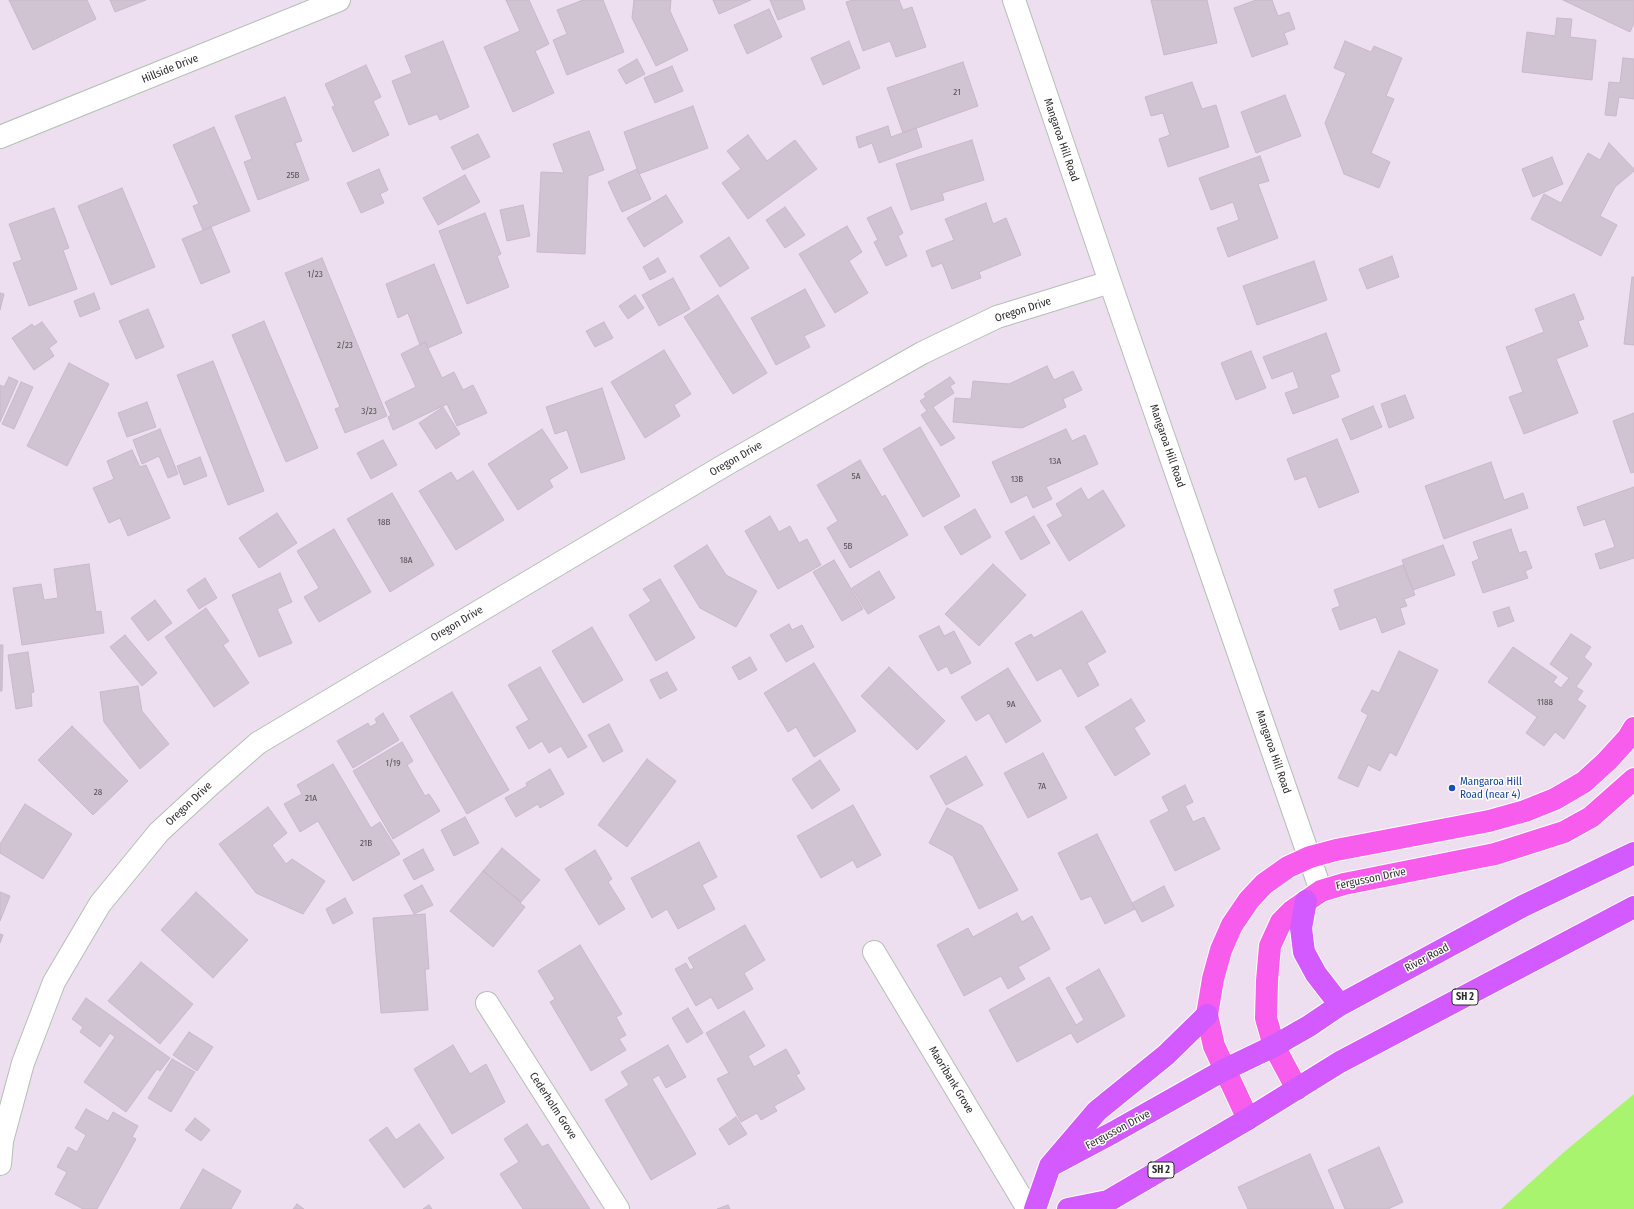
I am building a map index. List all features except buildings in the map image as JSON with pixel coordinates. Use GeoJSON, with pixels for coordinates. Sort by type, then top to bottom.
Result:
{"type":"FeatureCollection","features":[{"type":"Feature","properties":{"kind":"highway","name":"River Road"},"geometry":{"type":"LineString","coordinates":[[1224,1070],[1274,1046],[1309,1026],[1340,1005],[1523,906],[1634,853]]}},
{"type":"Feature","properties":{"kind":"highway"},"geometry":{"type":"LineString","coordinates":[[1313,896],[1301,928],[1304,952],[1316,974],[1340,1005]]}},
{"type":"Feature","properties":{"kind":"highway","name":"SH 2"},"geometry":{"type":"LineString","coordinates":[[1068,1209],[1108,1201],[1248,1119],[1340,1062],[1634,907]]}},
{"type":"Feature","properties":{"kind":"highway"},"geometry":{"type":"LineString","coordinates":[[1035,1209],[1050,1166],[1097,1111],[1166,1056],[1207,1015]]}},
{"type":"Feature","properties":{"kind":"highway","name":"Fergusson Drive"},"geometry":{"type":"LineString","coordinates":[[1050,1166],[1120,1129],[1224,1070]]}},
{"type":"Feature","properties":{"kind":"main road"},"geometry":{"type":"LineString","coordinates":[[1248,1119],[1214,1046],[1207,1015],[1213,979],[1221,950],[1232,925],[1245,906],[1264,884],[1288,867],[1310,857],[1336,850],[1489,821],[1525,811],[1556,799],[1584,782],[1607,761],[1628,738],[1634,728]]}},
{"type":"Feature","properties":{"kind":"main road","name":"Fergusson Drive"},"geometry":{"type":"LineString","coordinates":[[1297,1089],[1274,1046],[1266,1018],[1266,981],[1270,946],[1281,922],[1292,911],[1313,896],[1344,884],[1495,854],[1564,832],[1591,817],[1634,779]]}},
{"type":"Feature","properties":{"kind":"street","name":"Hillside Drive"},"geometry":{"type":"LineString","coordinates":[[0,137],[339,0]]}},
{"type":"Feature","properties":{"kind":"street","name":"Mangaroa Hill Road"},"geometry":{"type":"LineString","coordinates":[[1014,0],[1110,282],[1310,857],[1313,896]]}},
{"type":"Feature","properties":{"kind":"street","name":"Oregon Drive"},"geometry":{"type":"LineString","coordinates":[[0,1164],[2,1141],[23,1063],[54,982],[100,904],[159,832],[258,743],[725,465],[922,353],[997,317],[1110,282]]}},
{"type":"Feature","properties":{"kind":"street","name":"Maoribank Grove"},"geometry":{"type":"LineString","coordinates":[[874,952],[1028,1209]]}},
{"type":"Feature","properties":{"kind":"street","name":"Cederholm Grove"},"geometry":{"type":"LineString","coordinates":[[487,1003],[618,1209]]}},
{"type":"Feature","properties":{"kind":"shaded area"},"geometry":{"type":"Polygon","coordinates":[[[1634,1094],[1634,1209],[1501,1209],[1564,1152],[1634,1094]]]}},
{"type":"Feature","properties":{"kind":"place","name":"Mangaroa Hill Road (near 4)"},"geometry":{"type":"Point","coordinates":[1452,788]}}]}
